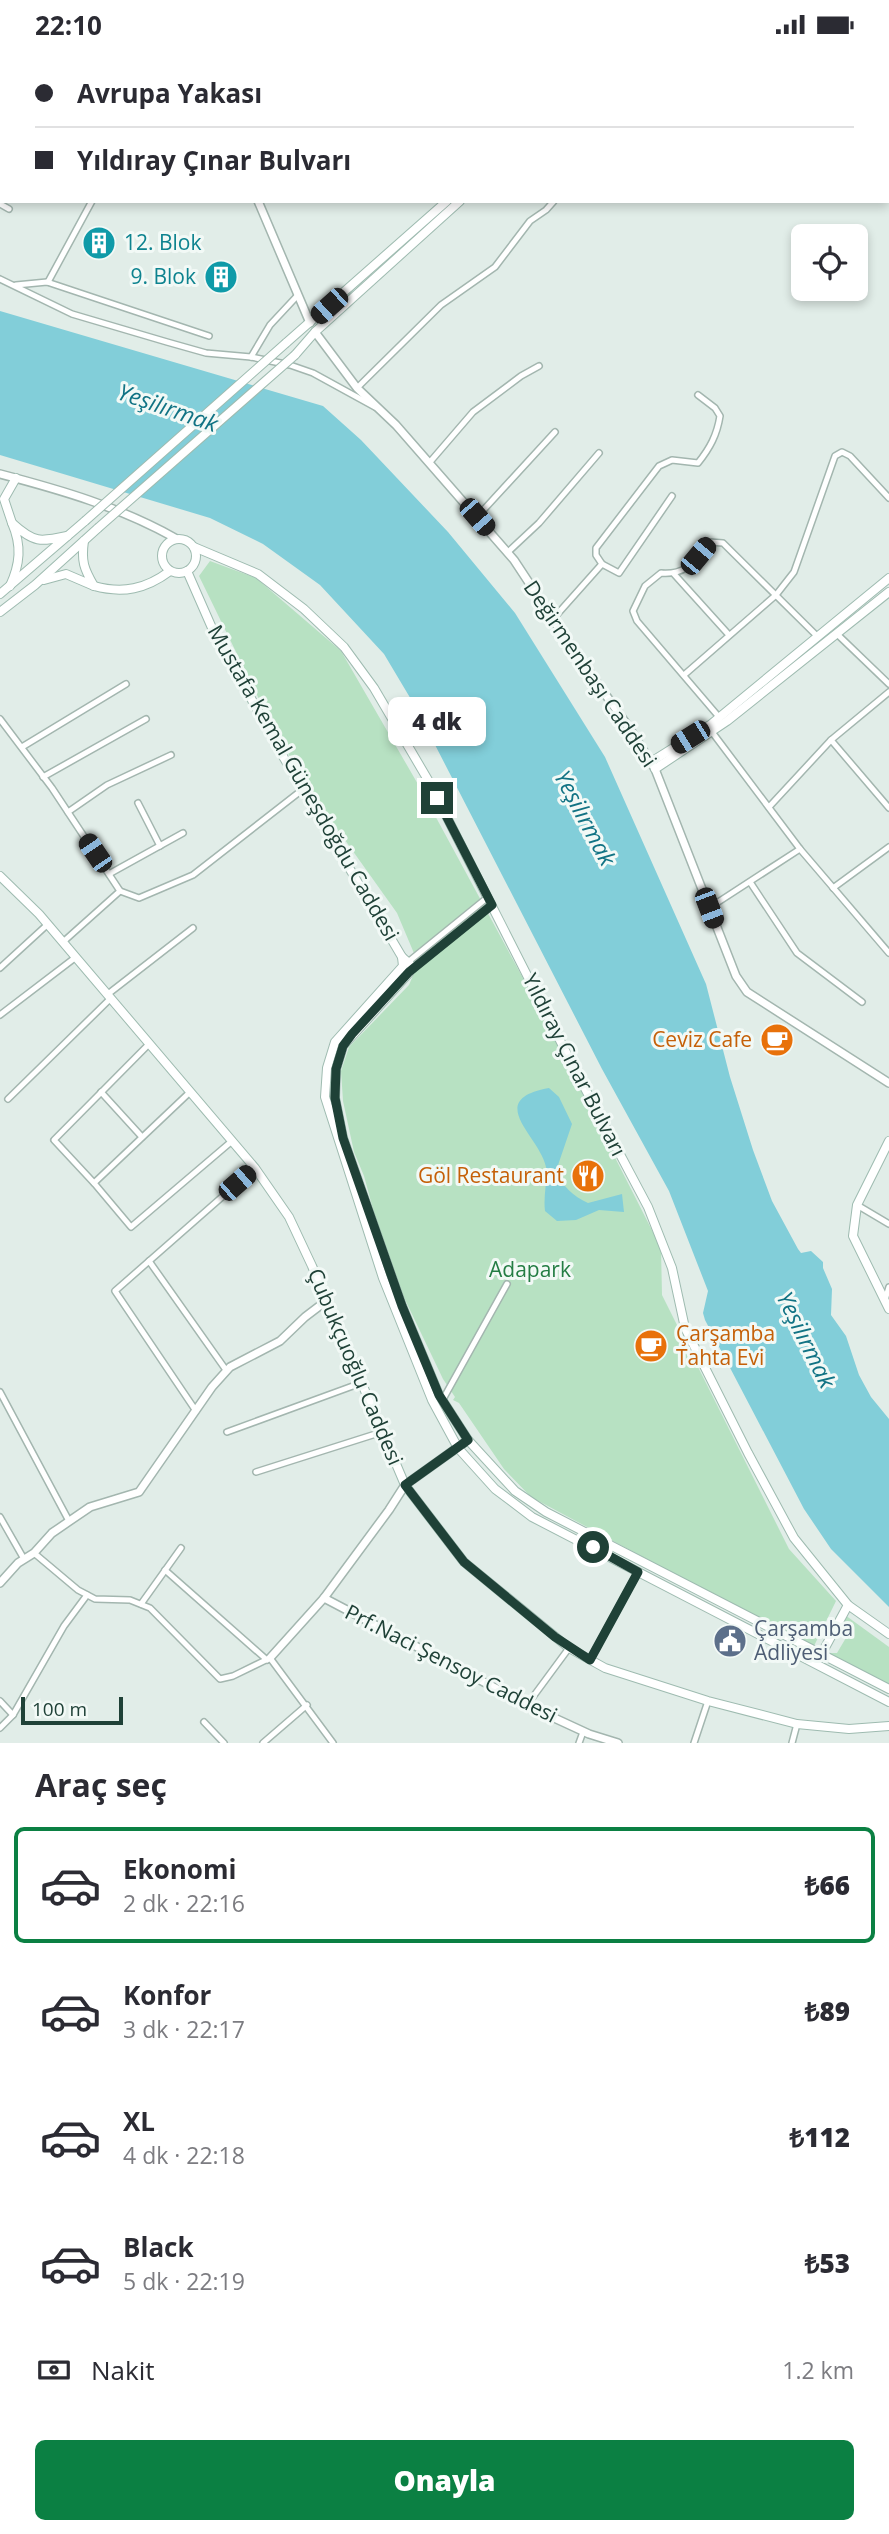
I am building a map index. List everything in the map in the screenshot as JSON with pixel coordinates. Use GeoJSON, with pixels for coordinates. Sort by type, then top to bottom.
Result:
{"type":"FeatureCollection","features":[{"type":"Feature","properties":{"kind":"main road"},"geometry":{"type":"LineString","coordinates":[[0,594],[445,203]]}},
{"type":"Feature","properties":{"kind":"main road"},"geometry":{"type":"LineString","coordinates":[[0,612],[35,585],[295,355],[315,332],[458,203]]}},
{"type":"Feature","properties":{"kind":"main road"},"geometry":{"type":"LineString","coordinates":[[10,586],[18,568],[20,554],[18,535],[4,499],[16,478]]}},
{"type":"Feature","properties":{"kind":"main road"},"geometry":{"type":"LineString","coordinates":[[12,523],[32,539],[40,541],[67,536]]}},
{"type":"Feature","properties":{"kind":"main road"},"geometry":{"type":"LineString","coordinates":[[175,538],[186,539],[194,547],[197,558],[187,571],[170,571],[162,562],[165,545],[175,538]]}},
{"type":"Feature","properties":{"kind":"main road"},"geometry":{"type":"LineString","coordinates":[[84,541],[81,557],[83,568],[94,586]]}},
{"type":"Feature","properties":{"kind":"main road","name":"Yıldıray Çınar Bulvarı"},"geometry":{"type":"LineString","coordinates":[[194,547],[258,574],[304,609],[344,647],[374,688],[428,781],[648,1207],[672,1268],[685,1328],[794,1538],[848,1605],[889,1634]]}},
{"type":"Feature","properties":{"kind":"main road"},"geometry":{"type":"LineString","coordinates":[[35,585],[54,576],[66,574],[110,590],[139,588],[155,582],[170,571]]}},
{"type":"Feature","properties":{"kind":"main road","name":"Mustafa Kemal Güneşdoğdu Caddesi"},"geometry":{"type":"LineString","coordinates":[[187,571],[212,628],[302,790],[407,965]]}},
{"type":"Feature","properties":{"kind":"main road"},"geometry":{"type":"LineString","coordinates":[[653,766],[719,717],[889,578]]}},
{"type":"Feature","properties":{"kind":"main road"},"geometry":{"type":"LineString","coordinates":[[653,766],[712,731],[889,592]]}},
{"type":"Feature","properties":{"kind":"main road","name":"Çubukçuoğlu Caddesi"},"geometry":{"type":"LineString","coordinates":[[0,876],[63,941],[255,1168],[289,1217],[405,1485],[464,1562],[569,1648],[605,1668],[708,1702],[797,1724],[849,1729],[889,1726]]}},
{"type":"Feature","properties":{"kind":"main road"},"geometry":{"type":"LineString","coordinates":[[407,965],[343,1046],[336,1069],[335,1098],[343,1138],[389,1282],[432,1400],[458,1447],[495,1489],[532,1517],[889,1702]]}},
{"type":"Feature","properties":{"kind":"main road"},"geometry":{"type":"LineString","coordinates":[[887,1305],[853,1236],[857,1205],[889,1141]]}},
{"type":"Feature","properties":{"kind":"main road"},"geometry":{"type":"LineString","coordinates":[[389,1282],[442,1401],[468,1440],[515,1491],[546,1512],[889,1689]]}},
{"type":"Feature","properties":{"kind":"main road"},"geometry":{"type":"LineString","coordinates":[[821,1655],[848,1605]]}},
{"type":"Feature","properties":{"kind":"street"},"geometry":{"type":"LineString","coordinates":[[48,282],[91,203]]}},
{"type":"Feature","properties":{"kind":"street"},"geometry":{"type":"LineString","coordinates":[[259,203],[310,323]]}},
{"type":"Feature","properties":{"kind":"street"},"geometry":{"type":"LineString","coordinates":[[357,388],[441,305],[495,267],[530,221],[552,203]]}},
{"type":"Feature","properties":{"kind":"street"},"geometry":{"type":"LineString","coordinates":[[0,204],[9,209]]}},
{"type":"Feature","properties":{"kind":"street"},"geometry":{"type":"LineString","coordinates":[[0,279],[72,314],[206,353],[251,356],[290,365],[313,373],[384,411]]}},
{"type":"Feature","properties":{"kind":"street"},"geometry":{"type":"LineString","coordinates":[[16,285],[48,282],[209,336]]}},
{"type":"Feature","properties":{"kind":"street"},"geometry":{"type":"LineString","coordinates":[[251,356],[270,325],[298,295]]}},
{"type":"Feature","properties":{"kind":"street","name":"Değirmenbaşı Caddesi"},"geometry":{"type":"LineString","coordinates":[[315,332],[357,388],[384,411],[508,552],[630,729],[653,766],[736,976],[747,992],[889,1083]]}},
{"type":"Feature","properties":{"kind":"street"},"geometry":{"type":"LineString","coordinates":[[430,462],[473,412],[539,366]]}},
{"type":"Feature","properties":{"kind":"street"},"geometry":{"type":"LineString","coordinates":[[672,496],[619,573],[602,564],[596,555],[596,548],[659,466],[671,460],[698,463],[709,449],[717,433],[720,416],[716,408],[698,395]]}},
{"type":"Feature","properties":{"kind":"street"},"geometry":{"type":"LineString","coordinates":[[477,517],[555,432]]}},
{"type":"Feature","properties":{"kind":"street"},"geometry":{"type":"LineString","coordinates":[[684,675],[775,595],[794,572],[835,456],[842,452],[850,456],[889,498]]}},
{"type":"Feature","properties":{"kind":"street"},"geometry":{"type":"LineString","coordinates":[[508,552],[539,523],[599,453]]}},
{"type":"Feature","properties":{"kind":"street"},"geometry":{"type":"LineString","coordinates":[[0,474],[81,497],[144,521],[175,538]]}},
{"type":"Feature","properties":{"kind":"street"},"geometry":{"type":"LineString","coordinates":[[719,717],[637,621],[633,611],[645,586],[661,573],[674,574],[686,569],[709,542],[723,543],[818,637]]}},
{"type":"Feature","properties":{"kind":"street"},"geometry":{"type":"LineString","coordinates":[[553,619],[602,564]]}},
{"type":"Feature","properties":{"kind":"street"},"geometry":{"type":"LineString","coordinates":[[674,574],[729,635]]}},
{"type":"Feature","properties":{"kind":"street"},"geometry":{"type":"LineString","coordinates":[[837,634],[889,684]]}},
{"type":"Feature","properties":{"kind":"street"},"geometry":{"type":"LineString","coordinates":[[22,747],[126,684]]}},
{"type":"Feature","properties":{"kind":"street"},"geometry":{"type":"LineString","coordinates":[[769,807],[831,740],[889,692]]}},
{"type":"Feature","properties":{"kind":"street"},"geometry":{"type":"LineString","coordinates":[[43,777],[146,719]]}},
{"type":"Feature","properties":{"kind":"street"},"geometry":{"type":"LineString","coordinates":[[1,721],[68,811],[120,891],[139,898],[193,875],[302,790]]}},
{"type":"Feature","properties":{"kind":"street"},"geometry":{"type":"LineString","coordinates":[[712,731],[800,849],[889,953]]}},
{"type":"Feature","properties":{"kind":"street"},"geometry":{"type":"LineString","coordinates":[[831,740],[889,808]]}},
{"type":"Feature","properties":{"kind":"street"},"geometry":{"type":"LineString","coordinates":[[68,811],[107,785],[172,755]]}},
{"type":"Feature","properties":{"kind":"street"},"geometry":{"type":"LineString","coordinates":[[138,803],[159,846]]}},
{"type":"Feature","properties":{"kind":"street"},"geometry":{"type":"LineString","coordinates":[[109,874],[183,834]]}},
{"type":"Feature","properties":{"kind":"street"},"geometry":{"type":"LineString","coordinates":[[834,888],[889,847]]}},
{"type":"Feature","properties":{"kind":"street"},"geometry":{"type":"LineString","coordinates":[[709,908],[800,849]]}},
{"type":"Feature","properties":{"kind":"street"},"geometry":{"type":"LineString","coordinates":[[750,881],[797,953],[862,1002]]}},
{"type":"Feature","properties":{"kind":"street"},"geometry":{"type":"LineString","coordinates":[[63,941],[120,891]]}},
{"type":"Feature","properties":{"kind":"street"},"geometry":{"type":"LineString","coordinates":[[407,965],[490,901]]}},
{"type":"Feature","properties":{"kind":"street"},"geometry":{"type":"LineString","coordinates":[[0,968],[48,924]]}},
{"type":"Feature","properties":{"kind":"street"},"geometry":{"type":"LineString","coordinates":[[8,1099],[109,996],[193,928]]}},
{"type":"Feature","properties":{"kind":"street"},"geometry":{"type":"LineString","coordinates":[[0,1015],[76,957]]}},
{"type":"Feature","properties":{"kind":"street"},"geometry":{"type":"LineString","coordinates":[[149,1044],[54,1140],[131,1227],[232,1141]]}},
{"type":"Feature","properties":{"kind":"street"},"geometry":{"type":"LineString","coordinates":[[94,1183],[190,1091]]}},
{"type":"Feature","properties":{"kind":"street"},"geometry":{"type":"LineString","coordinates":[[101,1092],[142,1137]]}},
{"type":"Feature","properties":{"kind":"street"},"geometry":{"type":"LineString","coordinates":[[197,1411],[115,1291],[255,1168]]}},
{"type":"Feature","properties":{"kind":"street"},"geometry":{"type":"LineString","coordinates":[[857,1205],[889,1224]]}},
{"type":"Feature","properties":{"kind":"street"},"geometry":{"type":"LineString","coordinates":[[149,1261],[226,1370]]}},
{"type":"Feature","properties":{"kind":"street"},"geometry":{"type":"LineString","coordinates":[[442,1401],[506,1284]]}},
{"type":"Feature","properties":{"kind":"street"},"geometry":{"type":"LineString","coordinates":[[887,1305],[889,1287]]}},
{"type":"Feature","properties":{"kind":"street"},"geometry":{"type":"LineString","coordinates":[[1,1579],[34,1553],[52,1534],[90,1507],[139,1492],[226,1370],[280,1341],[326,1301]]}},
{"type":"Feature","properties":{"kind":"street"},"geometry":{"type":"LineString","coordinates":[[227,1432],[361,1383]]}},
{"type":"Feature","properties":{"kind":"street"},"geometry":{"type":"LineString","coordinates":[[0,1392],[69,1521]]}},
{"type":"Feature","properties":{"kind":"street"},"geometry":{"type":"LineString","coordinates":[[256,1472],[382,1432]]}},
{"type":"Feature","properties":{"kind":"street"},"geometry":{"type":"LineString","coordinates":[[34,1553],[95,1599],[130,1600],[150,1608],[220,1679],[233,1676],[268,1659],[324,1598],[405,1485],[468,1440]]}},
{"type":"Feature","properties":{"kind":"street"},"geometry":{"type":"LineString","coordinates":[[0,1517],[24,1559]]}},
{"type":"Feature","properties":{"kind":"street"},"geometry":{"type":"LineString","coordinates":[[141,1604],[181,1548]]}},
{"type":"Feature","properties":{"kind":"street"},"geometry":{"type":"LineString","coordinates":[[165,1570],[268,1659],[307,1705],[333,1743]]}},
{"type":"Feature","properties":{"kind":"street"},"geometry":{"type":"LineString","coordinates":[[590,1660],[638,1572]]}},
{"type":"Feature","properties":{"kind":"street"},"geometry":{"type":"LineString","coordinates":[[0,1728],[13,1715],[64,1626],[87,1595]]}},
{"type":"Feature","properties":{"kind":"street","name":"Prf.Naci Şensoy Caddesi"},"geometry":{"type":"LineString","coordinates":[[324,1598],[527,1705],[583,1732],[618,1743]]}},
{"type":"Feature","properties":{"kind":"street"},"geometry":{"type":"LineString","coordinates":[[527,1705],[569,1648]]}},
{"type":"Feature","properties":{"kind":"street"},"geometry":{"type":"LineString","coordinates":[[0,1701],[13,1715]]}},
{"type":"Feature","properties":{"kind":"street"},"geometry":{"type":"LineString","coordinates":[[694,1743],[708,1702]]}},
{"type":"Feature","properties":{"kind":"street"},"geometry":{"type":"LineString","coordinates":[[263,1743],[307,1705]]}},
{"type":"Feature","properties":{"kind":"street"},"geometry":{"type":"LineString","coordinates":[[204,1722],[224,1743]]}},
{"type":"Feature","properties":{"kind":"street"},"geometry":{"type":"LineString","coordinates":[[792,1743],[797,1724]]}},
{"type":"Feature","properties":{"kind":"street"},"geometry":{"type":"LineString","coordinates":[[579,1743],[583,1732]]}},
{"type":"Feature","properties":{"kind":"green space","name":"Adapark"},"geometry":{"type":"Polygon","coordinates":[[[210,561],[256,578],[341,651],[419,786],[537,1004],[661,1248],[662,1295],[789,1549],[836,1601],[813,1648],[531,1497],[504,1469],[459,1403],[453,1400],[455,1397],[443,1379],[388,1264],[364,1176],[354,1152],[343,1101],[341,1071],[349,1047],[409,985],[416,958],[397,913],[335,826],[278,738],[199,576],[210,561]]]}},
{"type":"Feature","properties":{"kind":"green space"},"geometry":{"type":"Polygon","coordinates":[[[845,1615],[889,1647],[889,1685],[835,1659],[830,1653],[837,1653],[850,1631],[840,1625],[845,1615]]]}},
{"type":"Feature","properties":{"kind":"water","name":"Yeşilırmak"},"geometry":{"type":"Polygon","coordinates":[[[0,311],[323,406],[361,440],[448,532],[515,613],[605,757],[706,984],[730,1077],[772,1201],[801,1253],[811,1251],[823,1262],[832,1289],[831,1315],[846,1336],[859,1375],[871,1397],[889,1419],[889,1607],[831,1549],[804,1509],[705,1320],[703,1313],[708,1291],[669,1191],[602,1069],[415,706],[384,654],[320,585],[263,544],[210,518],[0,455],[0,311]]]}},
{"type":"Feature","properties":{"kind":"water"},"geometry":{"type":"Polygon","coordinates":[[[549,1088],[559,1097],[572,1124],[556,1171],[561,1181],[573,1194],[588,1203],[622,1194],[624,1212],[599,1210],[576,1220],[557,1221],[545,1211],[546,1167],[517,1110],[520,1101],[530,1094],[549,1088]]]}},
{"type":"Feature","properties":{"kind":"place","name":"12. Blok"},"geometry":{"type":"Point","coordinates":[99,243]}},
{"type":"Feature","properties":{"kind":"place","name":"9. Blok"},"geometry":{"type":"Point","coordinates":[221,277]}},
{"type":"Feature","properties":{"kind":"place","name":"Ceviz Cafe"},"geometry":{"type":"Point","coordinates":[777,1040]}},
{"type":"Feature","properties":{"kind":"place","name":"Göl Restaurant"},"geometry":{"type":"Point","coordinates":[588,1176]}},
{"type":"Feature","properties":{"kind":"place","name":"Çarşamba Tahta Evi"},"geometry":{"type":"Point","coordinates":[651,1346]}},
{"type":"Feature","properties":{"kind":"place","name":"Çarşamba Adliyesi"},"geometry":{"type":"Point","coordinates":[730,1641]}},
{"type":"Feature","properties":{"kind":"route"},"geometry":{"type":"LineString","coordinates":[[437,798],[492,905],[409,972],[352,1034],[343,1046],[336,1069],[335,1098],[343,1138],[385,1260],[411,1331],[439,1395],[468,1440],[405,1485],[464,1562],[569,1648],[590,1660],[638,1572],[593,1547]]}}]}
